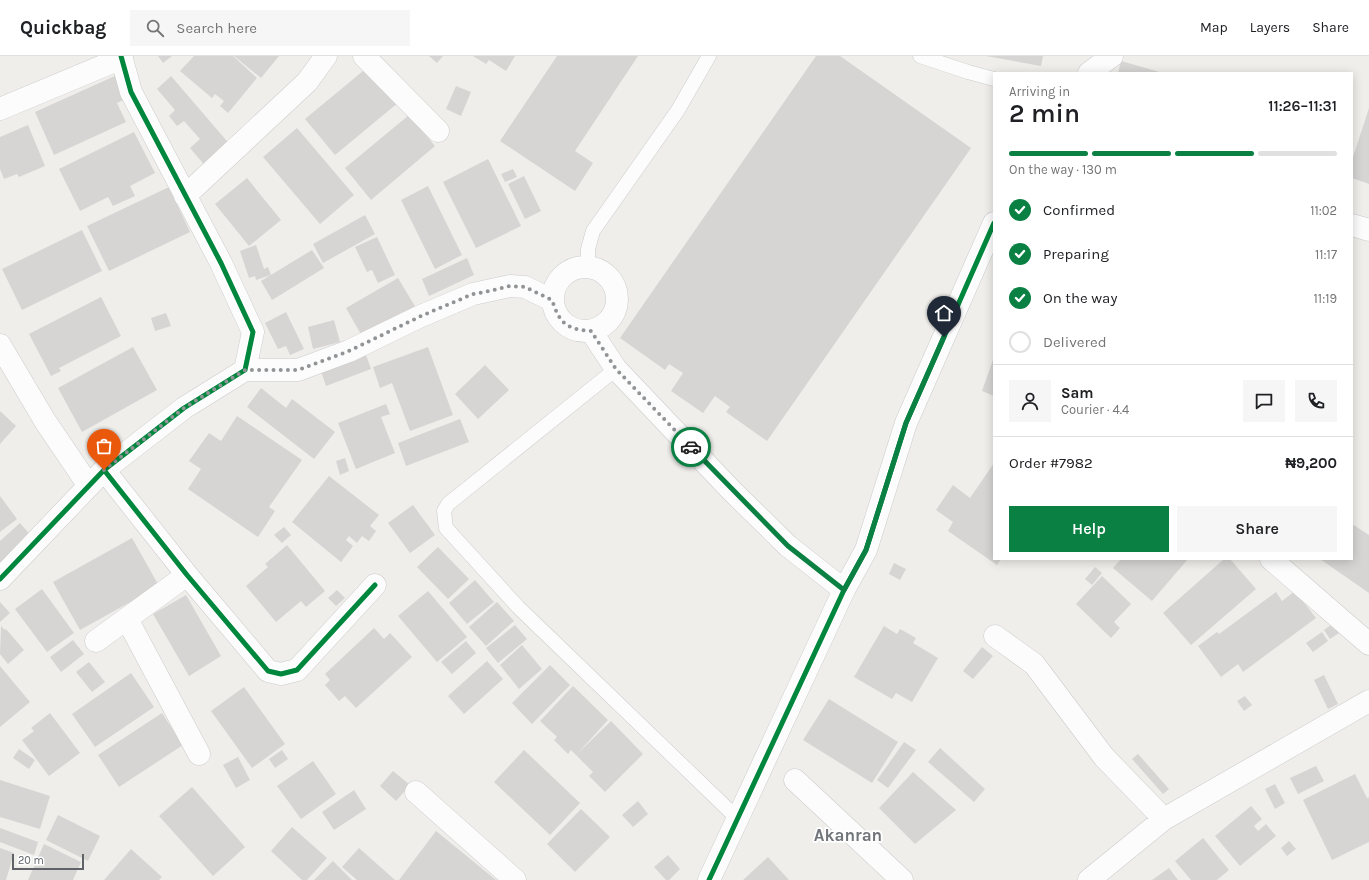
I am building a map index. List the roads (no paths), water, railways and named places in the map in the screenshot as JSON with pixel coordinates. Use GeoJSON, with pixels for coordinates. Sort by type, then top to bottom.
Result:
{"type":"FeatureCollection","features":[{"type":"Feature","properties":{"kind":"street"},"geometry":{"type":"LineString","coordinates":[[185,196],[308,82],[326,56]]}},
{"type":"Feature","properties":{"kind":"street"},"geometry":{"type":"LineString","coordinates":[[364,56],[438,131]]}},
{"type":"Feature","properties":{"kind":"street"},"geometry":{"type":"LineString","coordinates":[[1090,72],[1112,56]]}},
{"type":"Feature","properties":{"kind":"street"},"geometry":{"type":"LineString","coordinates":[[0,109],[121,57],[131,92],[221,263],[253,332],[245,370]]}},
{"type":"Feature","properties":{"kind":"street"},"geometry":{"type":"LineString","coordinates":[[709,880],[844,590],[866,550],[906,423],[993,225]]}},
{"type":"Feature","properties":{"kind":"street"},"geometry":{"type":"LineString","coordinates":[[1353,225],[1369,230]]}},
{"type":"Feature","properties":{"kind":"street"},"geometry":{"type":"LineString","coordinates":[[588,266],[606,273],[616,288],[617,307],[607,323],[591,331],[573,330],[558,318],[552,300],[557,282],[570,270],[588,266]]}},
{"type":"Feature","properties":{"kind":"street"},"geometry":{"type":"LineString","coordinates":[[0,579],[104,470],[184,408],[245,370],[298,370],[349,351],[421,316],[480,293],[510,286],[525,287],[552,300]]}},
{"type":"Feature","properties":{"kind":"street"},"geometry":{"type":"LineString","coordinates":[[591,331],[616,369],[731,490],[788,546],[844,590]]}},
{"type":"Feature","properties":{"kind":"street"},"geometry":{"type":"LineString","coordinates":[[0,345],[45,422],[89,486]]}},
{"type":"Feature","properties":{"kind":"street"},"geometry":{"type":"LineString","coordinates":[[104,470],[187,575],[268,671],[281,674],[297,670],[375,585]]}},
{"type":"Feature","properties":{"kind":"street"},"geometry":{"type":"LineString","coordinates":[[1272,560],[1369,644]]}},
{"type":"Feature","properties":{"kind":"street"},"geometry":{"type":"LineString","coordinates":[[96,641],[187,575]]}},
{"type":"Feature","properties":{"kind":"street"},"geometry":{"type":"LineString","coordinates":[[127,619],[199,754]]}},
{"type":"Feature","properties":{"kind":"street"},"geometry":{"type":"LineString","coordinates":[[995,636],[1034,664],[1104,756],[1164,819]]}},
{"type":"Feature","properties":{"kind":"street"},"geometry":{"type":"LineString","coordinates":[[1097,878],[1164,819],[1369,701]]}},
{"type":"Feature","properties":{"kind":"street"},"geometry":{"type":"LineString","coordinates":[[795,780],[902,880]]}},
{"type":"Feature","properties":{"kind":"street"},"geometry":{"type":"LineString","coordinates":[[416,792],[515,880]]}},
{"type":"Feature","properties":{"kind":"lane"},"geometry":{"type":"LineString","coordinates":[[588,266],[588,249],[593,231],[678,110],[709,56]]}},
{"type":"Feature","properties":{"kind":"lane"},"geometry":{"type":"LineString","coordinates":[[920,56],[993,79]]}},
{"type":"Feature","properties":{"kind":"lane"},"geometry":{"type":"LineString","coordinates":[[616,369],[448,504],[444,512],[446,528],[518,607],[737,818]]}},
{"type":"Feature","properties":{"kind":"district","name":"Akanran"},"geometry":{"type":"Point","coordinates":[848,835]}}]}
